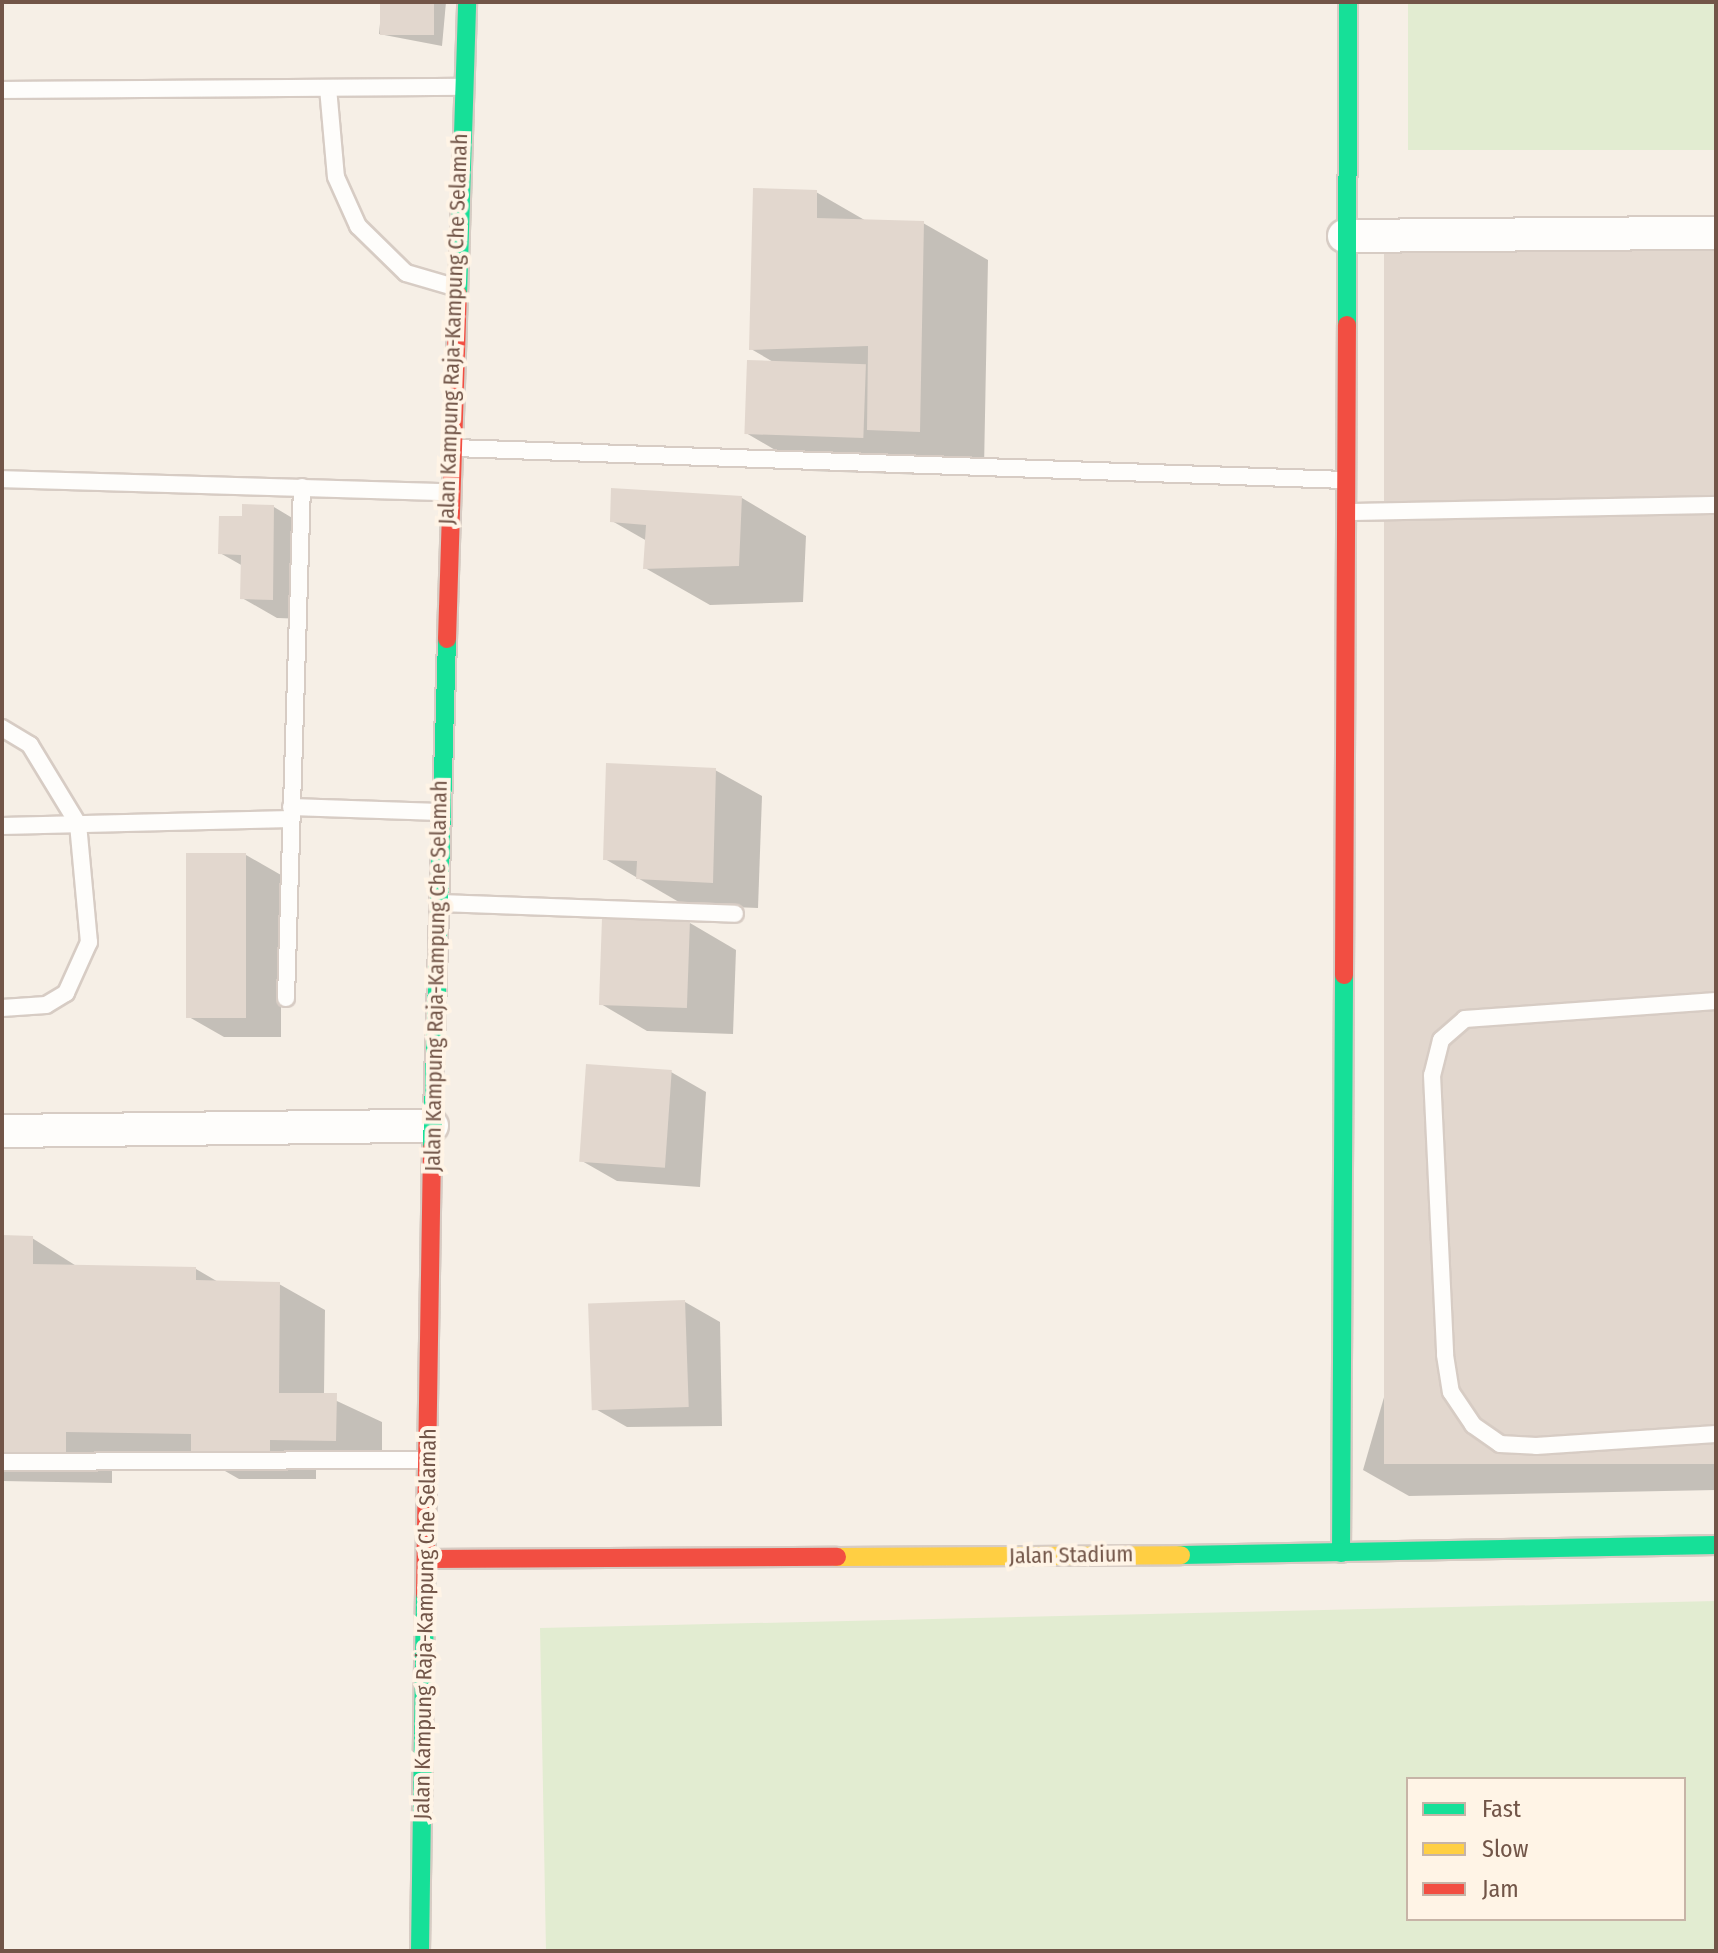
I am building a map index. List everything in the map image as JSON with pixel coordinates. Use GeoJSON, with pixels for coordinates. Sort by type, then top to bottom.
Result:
{"type":"FeatureCollection","features":[{"type":"Feature","properties":{"kind":"street","name":"Jalan Kampung Raja-Kampung Che Selamah"},"geometry":{"type":"LineString","coordinates":[[420,1951],[432,1126],[454,287],[467,2]]}},
{"type":"Feature","properties":{"kind":"street"},"geometry":{"type":"LineString","coordinates":[[1341,1553],[1348,512],[1344,236],[1348,2]]}},
{"type":"Feature","properties":{"kind":"street"},"geometry":{"type":"LineString","coordinates":[[1344,236],[1716,233]]}},
{"type":"Feature","properties":{"kind":"street"},"geometry":{"type":"LineString","coordinates":[[2,1131],[432,1126]]}},
{"type":"Feature","properties":{"kind":"street","name":"Jalan Stadium"},"geometry":{"type":"LineString","coordinates":[[426,1559],[1341,1553],[1716,1545]]}},
{"type":"Feature","properties":{"kind":"lane"},"geometry":{"type":"LineString","coordinates":[[2,90],[462,87]]}},
{"type":"Feature","properties":{"kind":"lane"},"geometry":{"type":"LineString","coordinates":[[328,88],[336,177],[358,226],[406,273],[454,287]]}},
{"type":"Feature","properties":{"kind":"lane"},"geometry":{"type":"LineString","coordinates":[[449,448],[1348,481]]}},
{"type":"Feature","properties":{"kind":"lane"},"geometry":{"type":"LineString","coordinates":[[2,479],[448,492]]}},
{"type":"Feature","properties":{"kind":"lane"},"geometry":{"type":"LineString","coordinates":[[286,998],[302,487]]}},
{"type":"Feature","properties":{"kind":"lane"},"geometry":{"type":"LineString","coordinates":[[1348,512],[1716,505]]}},
{"type":"Feature","properties":{"kind":"lane"},"geometry":{"type":"LineString","coordinates":[[2,728],[30,745],[78,824],[86,961],[66,993],[46,1005],[2,1008]]}},
{"type":"Feature","properties":{"kind":"lane"},"geometry":{"type":"LineString","coordinates":[[2,826],[291,813],[440,812]]}},
{"type":"Feature","properties":{"kind":"lane"},"geometry":{"type":"LineString","coordinates":[[438,903],[735,914]]}},
{"type":"Feature","properties":{"kind":"lane"},"geometry":{"type":"LineString","coordinates":[[1716,1001],[1465,1019],[1441,1040],[1432,1075],[1445,1355],[1451,1392],[1473,1425],[1500,1444],[1536,1446],[1716,1434]]}},
{"type":"Feature","properties":{"kind":"lane"},"geometry":{"type":"LineString","coordinates":[[2,1462],[427,1460]]}},
{"type":"Feature","properties":{"kind":"green space"},"geometry":{"type":"Polygon","coordinates":[[[1408,2],[1716,2],[1716,150],[1408,150],[1408,2]]]}},
{"type":"Feature","properties":{"kind":"green space"},"geometry":{"type":"Polygon","coordinates":[[[1716,1601],[1716,1951],[546,1951],[540,1628],[1716,1601]]]}},
{"type":"Feature","properties":{"kind":"building"},"geometry":{"type":"Polygon","coordinates":[[[380,2],[434,2],[434,35],[380,35],[380,2]]]}},
{"type":"Feature","properties":{"kind":"building"},"geometry":{"type":"Polygon","coordinates":[[[753,188],[817,190],[817,218],[924,221],[920,432],[867,430],[868,346],[749,350],[753,188]]]}},
{"type":"Feature","properties":{"kind":"building"},"geometry":{"type":"Polygon","coordinates":[[[1384,246],[1716,246],[1716,1464],[1384,1464],[1384,246]]]}},
{"type":"Feature","properties":{"kind":"building"},"geometry":{"type":"Polygon","coordinates":[[[747,360],[866,364],[863,438],[744,434],[747,360]]]}},
{"type":"Feature","properties":{"kind":"building"},"geometry":{"type":"Polygon","coordinates":[[[611,488],[742,496],[739,566],[643,569],[646,525],[610,522],[611,488]]]}},
{"type":"Feature","properties":{"kind":"building"},"geometry":{"type":"Polygon","coordinates":[[[242,504],[274,505],[273,600],[240,599],[241,555],[218,554],[219,516],[242,516],[242,504]]]}},
{"type":"Feature","properties":{"kind":"building"},"geometry":{"type":"Polygon","coordinates":[[[606,763],[716,768],[713,883],[636,879],[637,861],[603,860],[606,763]]]}},
{"type":"Feature","properties":{"kind":"building"},"geometry":{"type":"Polygon","coordinates":[[[186,853],[246,853],[246,1018],[186,1018],[186,853]]]}},
{"type":"Feature","properties":{"kind":"building"},"geometry":{"type":"Polygon","coordinates":[[[602,918],[690,921],[687,1008],[599,1005],[602,918]]]}},
{"type":"Feature","properties":{"kind":"building"},"geometry":{"type":"Polygon","coordinates":[[[586,1064],[672,1070],[665,1168],[579,1162],[586,1064]]]}},
{"type":"Feature","properties":{"kind":"building"},"geometry":{"type":"Polygon","coordinates":[[[2,1235],[33,1236],[33,1264],[196,1267],[196,1280],[280,1282],[279,1393],[337,1393],[336,1441],[270,1440],[270,1454],[191,1453],[191,1434],[66,1432],[66,1457],[2,1456],[2,1235]]]}},
{"type":"Feature","properties":{"kind":"building"},"geometry":{"type":"Polygon","coordinates":[[[685,1300],[689,1407],[592,1410],[588,1303],[685,1300]]]}},
{"type":"Feature","properties":{"kind":"traffic: fast"},"geometry":{"type":"LineString","coordinates":[[458,294],[467,2]]}},
{"type":"Feature","properties":{"kind":"traffic: fast"},"geometry":{"type":"LineString","coordinates":[[1347,325],[1348,2]]}},
{"type":"Feature","properties":{"kind":"traffic: fast"},"geometry":{"type":"LineString","coordinates":[[432,1148],[447,639]]}},
{"type":"Feature","properties":{"kind":"traffic: fast"},"geometry":{"type":"LineString","coordinates":[[1341,1553],[1344,975]]}},
{"type":"Feature","properties":{"kind":"traffic: fast"},"geometry":{"type":"LineString","coordinates":[[1181,1555],[1716,1545]]}},
{"type":"Feature","properties":{"kind":"traffic: fast"},"geometry":{"type":"LineString","coordinates":[[420,1951],[425,1594]]}},
{"type":"Feature","properties":{"kind":"traffic: slow"},"geometry":{"type":"LineString","coordinates":[[837,1557],[1181,1555]]}},
{"type":"Feature","properties":{"kind":"traffic: jam"},"geometry":{"type":"LineString","coordinates":[[447,639],[458,294]]}},
{"type":"Feature","properties":{"kind":"traffic: jam"},"geometry":{"type":"LineString","coordinates":[[1344,975],[1347,325]]}},
{"type":"Feature","properties":{"kind":"traffic: jam"},"geometry":{"type":"LineString","coordinates":[[425,1594],[432,1148]]}},
{"type":"Feature","properties":{"kind":"traffic: jam"},"geometry":{"type":"LineString","coordinates":[[426,1559],[837,1557]]}}]}
